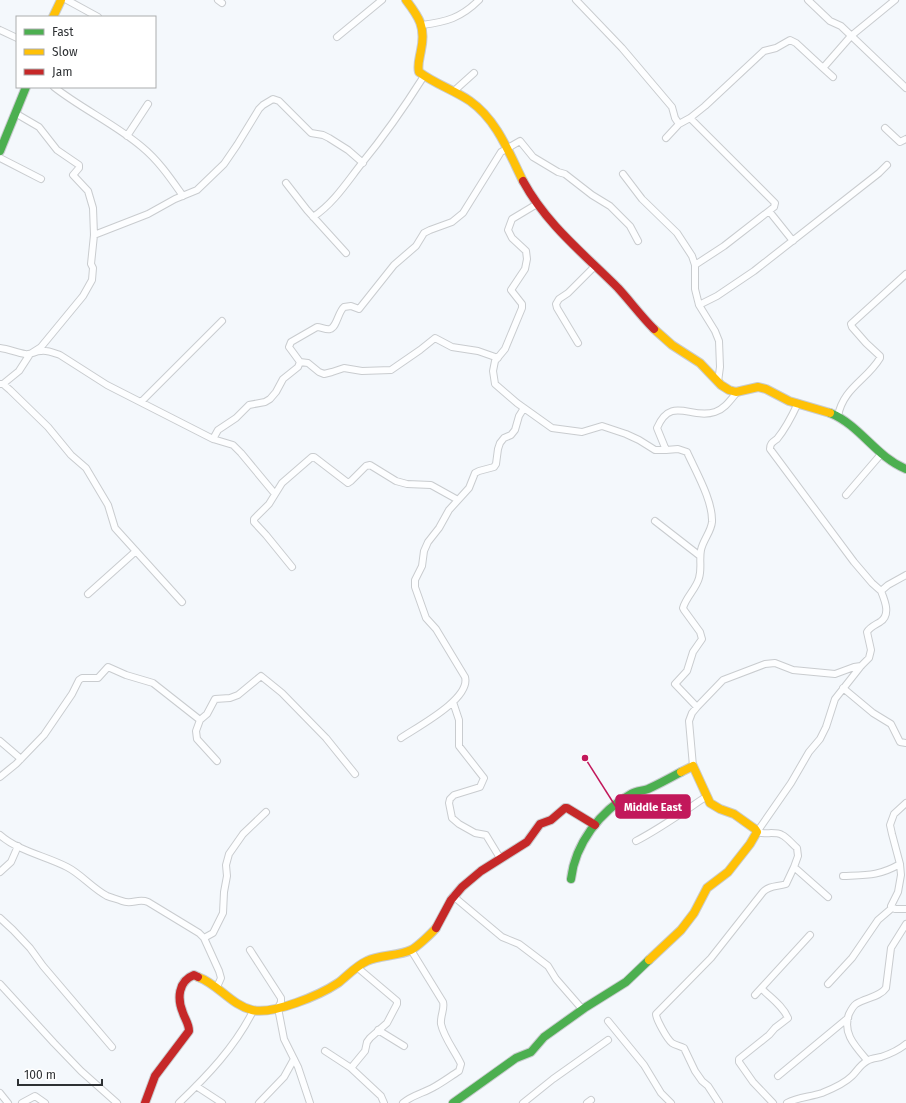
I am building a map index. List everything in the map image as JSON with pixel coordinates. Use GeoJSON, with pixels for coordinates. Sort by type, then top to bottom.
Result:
{"type":"FeatureCollection","features":[{"type":"Feature","properties":{"kind":"street"},"geometry":{"type":"LineString","coordinates":[[53,16],[61,0]]}},
{"type":"Feature","properties":{"kind":"street"},"geometry":{"type":"LineString","coordinates":[[67,0],[96,16]]}},
{"type":"Feature","properties":{"kind":"street"},"geometry":{"type":"LineString","coordinates":[[337,37],[382,0]]}},
{"type":"Feature","properties":{"kind":"street"},"geometry":{"type":"LineString","coordinates":[[406,0],[414,10],[422,25],[424,34],[424,42],[418,69],[424,76],[454,91],[472,102],[483,112],[497,129],[523,180],[537,204],[552,224],[619,289],[661,337],[701,364],[728,390],[738,391],[755,386],[782,398],[822,409],[838,416],[882,453],[899,466],[906,469]]}},
{"type":"Feature","properties":{"kind":"street"},"geometry":{"type":"LineString","coordinates":[[422,25],[443,22],[456,18],[471,8],[479,0]]}},
{"type":"Feature","properties":{"kind":"street"},"geometry":{"type":"LineString","coordinates":[[576,0],[622,48],[665,98],[672,107],[674,118],[679,124]]}},
{"type":"Feature","properties":{"kind":"street"},"geometry":{"type":"LineString","coordinates":[[808,0],[830,21],[842,26],[906,88]]}},
{"type":"Feature","properties":{"kind":"street"},"geometry":{"type":"LineString","coordinates":[[823,68],[851,36],[895,0]]}},
{"type":"Feature","properties":{"kind":"street"},"geometry":{"type":"LineString","coordinates":[[0,30],[16,38]]}},
{"type":"Feature","properties":{"kind":"street"},"geometry":{"type":"LineString","coordinates":[[666,138],[679,124],[690,118],[764,51],[776,48],[790,40],[796,43],[833,77]]}},
{"type":"Feature","properties":{"kind":"street"},"geometry":{"type":"LineString","coordinates":[[454,91],[474,73]]}},
{"type":"Feature","properties":{"kind":"street"},"geometry":{"type":"LineString","coordinates":[[313,216],[337,196],[380,141],[414,93],[424,76]]}},
{"type":"Feature","properties":{"kind":"street"},"geometry":{"type":"LineString","coordinates":[[0,151],[26,88]]}},
{"type":"Feature","properties":{"kind":"street"},"geometry":{"type":"LineString","coordinates":[[55,88],[144,148],[183,196]]}},
{"type":"Feature","properties":{"kind":"street"},"geometry":{"type":"LineString","coordinates":[[94,235],[148,214],[197,190],[220,168],[237,145],[263,104],[273,99],[279,101],[311,133],[329,138],[348,150],[363,163]]}},
{"type":"Feature","properties":{"kind":"street"},"geometry":{"type":"LineString","coordinates":[[127,136],[148,104]]}},
{"type":"Feature","properties":{"kind":"street"},"geometry":{"type":"LineString","coordinates":[[15,113],[39,127],[57,150],[79,165],[79,168],[73,175],[89,192],[93,208],[94,235],[91,264],[92,280],[83,296],[41,347],[30,354],[19,371],[2,384],[48,427],[71,454],[86,468],[108,505],[115,528],[182,602]]}},
{"type":"Feature","properties":{"kind":"street"},"geometry":{"type":"LineString","coordinates":[[690,118],[774,201],[775,205],[719,249],[695,265]]}},
{"type":"Feature","properties":{"kind":"street"},"geometry":{"type":"LineString","coordinates":[[884,128],[900,142],[906,139]]}},
{"type":"Feature","properties":{"kind":"street"},"geometry":{"type":"LineString","coordinates":[[300,362],[289,347],[291,342],[317,327],[327,329],[332,328],[344,307],[351,306],[359,309],[394,265],[416,246],[424,233],[452,222],[463,213],[498,156],[507,148],[520,141],[532,156],[558,172],[565,174],[610,206],[630,226],[638,241]]}},
{"type":"Feature","properties":{"kind":"street"},"geometry":{"type":"LineString","coordinates":[[0,158],[41,179]]}},
{"type":"Feature","properties":{"kind":"street"},"geometry":{"type":"LineString","coordinates":[[699,305],[735,285],[793,241],[887,165]]}},
{"type":"Feature","properties":{"kind":"street"},"geometry":{"type":"LineString","coordinates":[[622,174],[642,199],[677,233],[692,256],[695,265],[695,289],[699,305],[715,331],[719,341],[720,367],[718,382]]}},
{"type":"Feature","properties":{"kind":"street"},"geometry":{"type":"LineString","coordinates":[[286,183],[346,253]]}},
{"type":"Feature","properties":{"kind":"street"},"geometry":{"type":"LineString","coordinates":[[537,204],[512,219],[508,230],[512,238],[526,252],[525,269],[511,290],[522,304],[519,316],[512,329],[505,349],[494,366],[494,384],[550,427],[584,432],[602,426],[626,434],[655,450],[678,449],[687,452],[709,502],[712,522],[707,536],[702,544],[700,556],[701,573],[699,580],[683,608],[700,632],[702,639],[693,652],[687,671],[675,684],[697,707]]}},
{"type":"Feature","properties":{"kind":"street"},"geometry":{"type":"LineString","coordinates":[[769,211],[793,241]]}},
{"type":"Feature","properties":{"kind":"street"},"geometry":{"type":"LineString","coordinates":[[578,343],[556,304],[559,299],[568,293],[596,266]]}},
{"type":"Feature","properties":{"kind":"street"},"geometry":{"type":"LineString","coordinates":[[838,416],[839,408],[847,394],[880,358],[880,356],[852,327],[852,324],[906,274]]}},
{"type":"Feature","properties":{"kind":"street"},"geometry":{"type":"LineString","coordinates":[[141,402],[222,321]]}},
{"type":"Feature","properties":{"kind":"street"},"geometry":{"type":"LineString","coordinates":[[300,362],[308,362],[319,372],[324,374],[344,368],[362,371],[392,370],[417,353],[435,338],[452,347],[478,351],[498,358]]}},
{"type":"Feature","properties":{"kind":"street"},"geometry":{"type":"LineString","coordinates":[[0,348],[13,350],[24,354],[46,350],[60,355],[107,385],[213,439],[233,445],[275,494]]}},
{"type":"Feature","properties":{"kind":"street"},"geometry":{"type":"LineString","coordinates":[[213,439],[218,430],[236,418],[249,405],[264,402],[270,399],[276,392],[282,379],[298,367],[300,362]]}},
{"type":"Feature","properties":{"kind":"street"},"geometry":{"type":"LineString","coordinates":[[666,450],[657,428],[668,413],[675,410],[702,414],[715,412],[722,409],[738,391]]}},
{"type":"Feature","properties":{"kind":"street"},"geometry":{"type":"LineString","coordinates":[[453,1103],[516,1058],[532,1052],[544,1037],[626,982],[681,930],[694,913],[707,888],[728,872],[750,844],[791,783],[809,752],[820,739],[826,727],[835,699],[869,658],[870,654],[867,632],[870,628],[882,621],[886,612],[886,606],[881,591],[854,562],[770,449],[771,444],[791,419],[798,403]]}},
{"type":"Feature","properties":{"kind":"street"},"geometry":{"type":"LineString","coordinates":[[401,738],[440,714],[453,702],[464,688],[466,678],[436,629],[426,618],[414,584],[422,566],[425,545],[439,528],[449,510],[469,488],[476,473],[494,467],[496,464],[500,442],[504,438],[511,435],[515,430],[519,416],[524,408]]}},
{"type":"Feature","properties":{"kind":"street"},"geometry":{"type":"LineString","coordinates":[[846,495],[882,453]]}},
{"type":"Feature","properties":{"kind":"street"},"geometry":{"type":"LineString","coordinates":[[292,567],[254,522],[254,519],[266,508],[282,483],[313,456],[348,483],[369,465],[396,481],[407,484],[431,485],[458,500]]}},
{"type":"Feature","properties":{"kind":"street"},"geometry":{"type":"LineString","coordinates":[[655,521],[700,556]]}},
{"type":"Feature","properties":{"kind":"street"},"geometry":{"type":"LineString","coordinates":[[88,594],[136,551]]}},
{"type":"Feature","properties":{"kind":"street"},"geometry":{"type":"LineString","coordinates":[[881,591],[906,574]]}},
{"type":"Feature","properties":{"kind":"street"},"geometry":{"type":"LineString","coordinates":[[719,1103],[708,1086],[702,1081],[695,1071],[684,1048],[670,1041],[656,1018],[656,1014],[711,958],[763,892],[772,886],[779,887],[786,884],[798,856],[797,848],[782,835],[763,834],[757,832],[734,814],[710,803],[693,766],[689,721],[692,713],[723,680],[765,664],[775,663],[793,670],[835,674],[861,666]]}},
{"type":"Feature","properties":{"kind":"street"},"geometry":{"type":"LineString","coordinates":[[0,777],[21,759],[44,735],[72,694],[79,680],[82,678],[97,679],[108,667],[126,675],[153,683],[200,720]]}},
{"type":"Feature","properties":{"kind":"street"},"geometry":{"type":"LineString","coordinates":[[217,761],[197,739],[196,731],[200,720],[207,714],[214,699],[230,698],[238,695],[261,676],[282,693],[326,738],[355,774]]}},
{"type":"Feature","properties":{"kind":"street"},"geometry":{"type":"LineString","coordinates":[[843,688],[873,713],[891,724],[900,742],[906,743]]}},
{"type":"Feature","properties":{"kind":"street"},"geometry":{"type":"LineString","coordinates":[[453,702],[459,720],[459,746],[484,778],[480,787],[451,797],[449,803],[452,817],[459,824],[472,832],[486,835],[500,858]]}},
{"type":"Feature","properties":{"kind":"street"},"geometry":{"type":"LineString","coordinates":[[0,741],[21,759]]}},
{"type":"Feature","properties":{"kind":"street"},"geometry":{"type":"LineString","coordinates":[[571,879],[571,869],[579,848],[595,825],[611,807],[637,791],[647,789],[693,766]]}},
{"type":"Feature","properties":{"kind":"street"},"geometry":{"type":"LineString","coordinates":[[636,841],[657,830],[707,796]]}},
{"type":"Feature","properties":{"kind":"street"},"geometry":{"type":"LineString","coordinates":[[892,908],[890,906],[891,903],[896,896],[901,881],[900,864],[890,824],[894,814],[906,803]]}},
{"type":"Feature","properties":{"kind":"street"},"geometry":{"type":"LineString","coordinates":[[145,1103],[155,1076],[189,1031],[189,1026],[179,1000],[179,993],[184,981],[187,978],[194,975],[217,988],[238,1004],[253,1011],[278,1008],[311,998],[334,985],[368,960],[411,950],[436,929],[453,896],[472,878],[500,858],[527,842],[540,824],[551,820],[565,808],[595,825]]}},
{"type":"Feature","properties":{"kind":"street"},"geometry":{"type":"LineString","coordinates":[[204,938],[213,933],[223,913],[224,892],[227,876],[226,865],[229,854],[240,838],[266,812]]}},
{"type":"Feature","properties":{"kind":"street"},"geometry":{"type":"LineString","coordinates":[[0,835],[18,846],[66,867],[107,896],[126,902],[140,900],[148,902],[197,930],[204,938],[221,976],[217,988]]}},
{"type":"Feature","properties":{"kind":"street"},"geometry":{"type":"LineString","coordinates":[[0,872],[11,862],[18,846]]}},
{"type":"Feature","properties":{"kind":"street"},"geometry":{"type":"LineString","coordinates":[[843,876],[875,875],[890,870],[900,864]]}},
{"type":"Feature","properties":{"kind":"street"},"geometry":{"type":"LineString","coordinates":[[794,867],[828,897]]}},
{"type":"Feature","properties":{"kind":"street"},"geometry":{"type":"LineString","coordinates":[[453,896],[502,937],[519,944],[548,966],[556,979],[583,1010]]}},
{"type":"Feature","properties":{"kind":"street"},"geometry":{"type":"LineString","coordinates":[[892,908],[906,909]]}},
{"type":"Feature","properties":{"kind":"street"},"geometry":{"type":"LineString","coordinates":[[828,984],[852,958],[878,920],[892,908]]}},
{"type":"Feature","properties":{"kind":"street"},"geometry":{"type":"LineString","coordinates":[[0,918],[30,948],[112,1047]]}},
{"type":"Feature","properties":{"kind":"street"},"geometry":{"type":"LineString","coordinates":[[867,1060],[849,1036],[847,1028],[848,1018],[851,1010],[856,1004],[879,994],[886,988],[891,948],[906,924]]}},
{"type":"Feature","properties":{"kind":"street"},"geometry":{"type":"LineString","coordinates":[[755,995],[810,935]]}},
{"type":"Feature","properties":{"kind":"street"},"geometry":{"type":"LineString","coordinates":[[250,950],[281,998],[278,1008],[284,1039],[302,1077],[310,1103]]}},
{"type":"Feature","properties":{"kind":"street"},"geometry":{"type":"LineString","coordinates":[[403,1103],[411,1097],[444,1082],[459,1071],[461,1064],[442,1026],[441,1018],[444,1007],[443,1002],[411,950]]}},
{"type":"Feature","properties":{"kind":"street"},"geometry":{"type":"LineString","coordinates":[[351,1068],[365,1051],[367,1042],[370,1038],[387,1023],[396,1008],[397,1001],[358,968]]}},
{"type":"Feature","properties":{"kind":"street"},"geometry":{"type":"LineString","coordinates":[[0,984],[81,1071],[117,1103]]}},
{"type":"Feature","properties":{"kind":"street"},"geometry":{"type":"LineString","coordinates":[[762,989],[785,1011],[788,1018],[739,1059],[739,1062],[753,1082],[773,1103]]}},
{"type":"Feature","properties":{"kind":"street"},"geometry":{"type":"LineString","coordinates":[[179,1103],[232,1046],[253,1011]]}},
{"type":"Feature","properties":{"kind":"street"},"geometry":{"type":"LineString","coordinates":[[778,1076],[848,1018]]}},
{"type":"Feature","properties":{"kind":"street"},"geometry":{"type":"LineString","coordinates":[[608,1021],[644,1065],[662,1093],[671,1103]]}},
{"type":"Feature","properties":{"kind":"street"},"geometry":{"type":"LineString","coordinates":[[378,1030],[404,1046]]}},
{"type":"Feature","properties":{"kind":"street"},"geometry":{"type":"LineString","coordinates":[[523,1103],[553,1079],[608,1040]]}},
{"type":"Feature","properties":{"kind":"street"},"geometry":{"type":"LineString","coordinates":[[787,1103],[794,1099],[821,1093],[840,1084],[852,1076],[867,1060],[881,1057],[900,1049],[906,1044]]}},
{"type":"Feature","properties":{"kind":"street"},"geometry":{"type":"LineString","coordinates":[[325,1051],[351,1068],[381,1096],[384,1103]]}},
{"type":"Feature","properties":{"kind":"street"},"geometry":{"type":"LineString","coordinates":[[260,1103],[284,1077],[294,1060]]}},
{"type":"Feature","properties":{"kind":"street"},"geometry":{"type":"LineString","coordinates":[[196,1086],[222,1103]]}},
{"type":"Feature","properties":{"kind":"street"},"geometry":{"type":"LineString","coordinates":[[0,1093],[8,1103]]}},
{"type":"Feature","properties":{"kind":"street"},"geometry":{"type":"LineString","coordinates":[[22,1103],[34,1096],[38,1097],[45,1103]]}},
{"type":"Feature","properties":{"kind":"traffic: fast"},"geometry":{"type":"LineString","coordinates":[[0,151],[26,88]]}},
{"type":"Feature","properties":{"kind":"traffic: fast"},"geometry":{"type":"LineString","coordinates":[[830,413],[841,418],[886,457],[895,464],[906,469]]}},
{"type":"Feature","properties":{"kind":"traffic: fast"},"geometry":{"type":"LineString","coordinates":[[571,879],[573,866],[578,853],[584,841],[599,819],[620,801],[631,794],[648,789],[681,772]]}},
{"type":"Feature","properties":{"kind":"traffic: fast"},"geometry":{"type":"LineString","coordinates":[[453,1103],[516,1058],[531,1052],[544,1037],[586,1007],[626,982],[649,960]]}},
{"type":"Feature","properties":{"kind":"traffic: slow"},"geometry":{"type":"LineString","coordinates":[[53,16],[61,0]]}},
{"type":"Feature","properties":{"kind":"traffic: slow"},"geometry":{"type":"LineString","coordinates":[[406,0],[418,17],[422,29],[423,35],[418,64],[419,72],[464,97],[488,118],[507,148],[523,181]]}},
{"type":"Feature","properties":{"kind":"traffic: slow"},"geometry":{"type":"LineString","coordinates":[[654,329],[672,345],[700,363],[721,385],[729,390],[736,392],[758,387],[766,389],[789,401],[830,413]]}},
{"type":"Feature","properties":{"kind":"traffic: slow"},"geometry":{"type":"LineString","coordinates":[[649,960],[681,930],[694,913],[707,888],[728,872],[750,844],[757,832],[734,814],[720,809],[710,803],[693,766],[681,772]]}},
{"type":"Feature","properties":{"kind":"traffic: slow"},"geometry":{"type":"LineString","coordinates":[[198,977],[212,984],[244,1007],[261,1011],[272,1010],[296,1003],[330,988],[355,968],[367,961],[411,950],[436,928]]}},
{"type":"Feature","properties":{"kind":"traffic: jam"},"geometry":{"type":"LineString","coordinates":[[523,181],[554,225],[618,288],[654,329]]}},
{"type":"Feature","properties":{"kind":"traffic: jam"},"geometry":{"type":"LineString","coordinates":[[436,928],[451,900],[462,887],[481,871],[527,842],[540,824],[551,820],[567,808],[595,825]]}},
{"type":"Feature","properties":{"kind":"traffic: jam"},"geometry":{"type":"LineString","coordinates":[[145,1103],[155,1076],[189,1031],[188,1024],[181,1008],[180,991],[182,986],[189,978],[194,975],[198,977]]}},
{"type":"Feature","properties":{"kind":"place","name":"Middle East"},"geometry":{"type":"Point","coordinates":[585,758]}}]}
